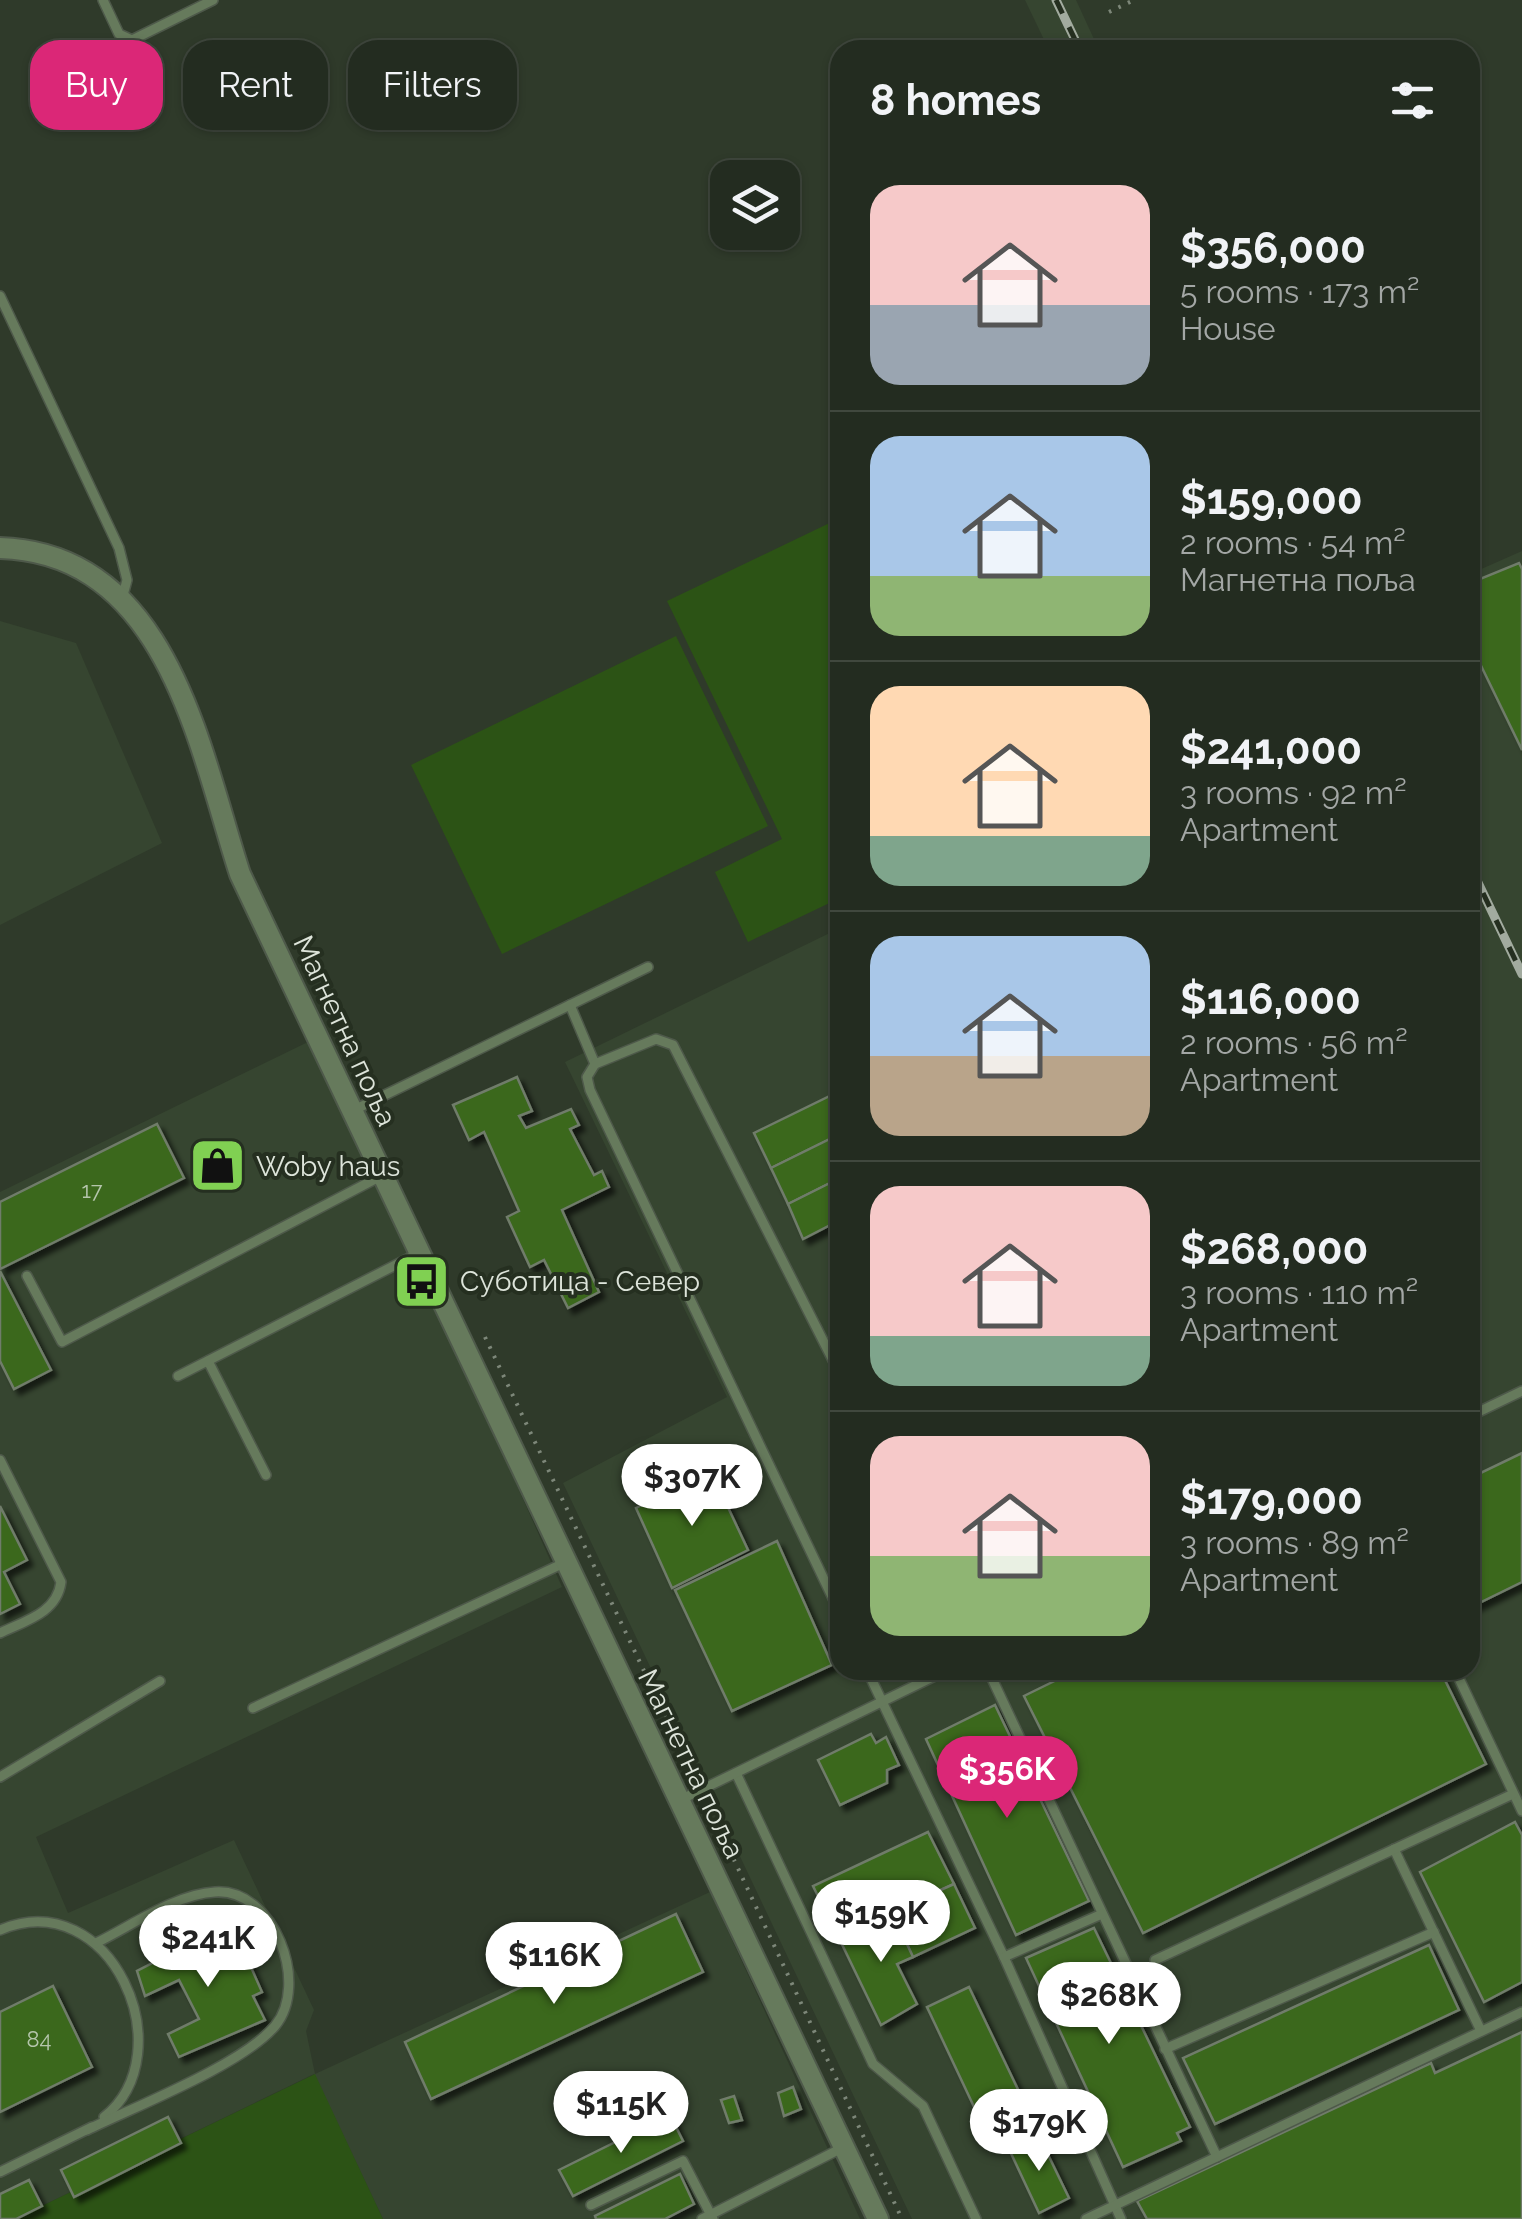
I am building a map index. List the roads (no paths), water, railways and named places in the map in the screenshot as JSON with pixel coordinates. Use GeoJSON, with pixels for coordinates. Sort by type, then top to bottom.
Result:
{"type":"FeatureCollection","features":[{"type":"Feature","properties":{"kind":"street","name":"Магнетна поља"},"geometry":{"type":"LineString","coordinates":[[0,548],[75,568],[122,599],[144,623],[179,685],[240,874],[878,2219]]}},
{"type":"Feature","properties":{"kind":"lane"},"geometry":{"type":"LineString","coordinates":[[103,0],[119,34],[132,40],[213,0]]}},
{"type":"Feature","properties":{"kind":"lane"},"geometry":{"type":"LineString","coordinates":[[0,296],[125,564],[122,599]]}},
{"type":"Feature","properties":{"kind":"lane"},"geometry":{"type":"LineString","coordinates":[[352,1111],[648,968]]}},
{"type":"Feature","properties":{"kind":"lane"},"geometry":{"type":"LineString","coordinates":[[570,1005],[595,1064]]}},
{"type":"Feature","properties":{"kind":"lane"},"geometry":{"type":"LineString","coordinates":[[830,1354],[674,1044],[656,1039],[595,1064],[588,1077],[590,1090],[830,1593]]}},
{"type":"Feature","properties":{"kind":"lane"},"geometry":{"type":"LineString","coordinates":[[27,1276],[62,1342],[383,1175]]}},
{"type":"Feature","properties":{"kind":"lane"},"geometry":{"type":"LineString","coordinates":[[178,1376],[419,1253]]}},
{"type":"Feature","properties":{"kind":"lane"},"geometry":{"type":"LineString","coordinates":[[208,1362],[266,1475]]}},
{"type":"Feature","properties":{"kind":"lane"},"geometry":{"type":"LineString","coordinates":[[1480,1411],[1522,1391]]}},
{"type":"Feature","properties":{"kind":"lane"},"geometry":{"type":"LineString","coordinates":[[0,1460],[62,1582],[56,1600],[46,1610],[0,1633]]}},
{"type":"Feature","properties":{"kind":"lane"},"geometry":{"type":"LineString","coordinates":[[253,1708],[564,1563]]}},
{"type":"Feature","properties":{"kind":"lane"},"geometry":{"type":"LineString","coordinates":[[872,1680],[1004,1957],[1121,2219]]}},
{"type":"Feature","properties":{"kind":"lane"},"geometry":{"type":"LineString","coordinates":[[678,1801],[927,1680]]}},
{"type":"Feature","properties":{"kind":"lane"},"geometry":{"type":"LineString","coordinates":[[993,1680],[1217,2157]]}},
{"type":"Feature","properties":{"kind":"lane"},"geometry":{"type":"LineString","coordinates":[[1460,1680],[1522,1811]]}},
{"type":"Feature","properties":{"kind":"lane"},"geometry":{"type":"LineString","coordinates":[[0,1776],[160,1681]]}},
{"type":"Feature","properties":{"kind":"lane"},"geometry":{"type":"LineString","coordinates":[[736,1773],[873,2064],[923,2106],[976,2219]]}},
{"type":"Feature","properties":{"kind":"lane"},"geometry":{"type":"LineString","coordinates":[[1155,1960],[1514,1794]]}},
{"type":"Feature","properties":{"kind":"lane"},"geometry":{"type":"LineString","coordinates":[[1394,1849],[1481,2031]]}},
{"type":"Feature","properties":{"kind":"lane"},"geometry":{"type":"LineString","coordinates":[[0,2172],[244,2052],[275,2026],[288,1994],[284,1954],[277,1936],[253,1903],[236,1894],[199,1894],[96,1943]]}},
{"type":"Feature","properties":{"kind":"lane"},"geometry":{"type":"LineString","coordinates":[[1004,1957],[1102,1914]]}},
{"type":"Feature","properties":{"kind":"lane"},"geometry":{"type":"LineString","coordinates":[[0,1930],[13,1924],[53,1922],[79,1930],[119,1966],[131,1998],[137,2048],[134,2075],[124,2101],[87,2130]]}},
{"type":"Feature","properties":{"kind":"lane"},"geometry":{"type":"LineString","coordinates":[[1165,2049],[1434,1932]]}},
{"type":"Feature","properties":{"kind":"lane"},"geometry":{"type":"LineString","coordinates":[[1086,2219],[1522,2012]]}},
{"type":"Feature","properties":{"kind":"lane"},"geometry":{"type":"LineString","coordinates":[[591,2205],[683,2161],[708,2218],[843,2147]]}},
{"type":"Feature","properties":{"kind":"railway"},"geometry":{"type":"LineString","coordinates":[[1056,0],[1075,40]]}},
{"type":"Feature","properties":{"kind":"railway"},"geometry":{"type":"LineString","coordinates":[[1480,887],[1522,974]]}},
{"type":"Feature","properties":{"kind":"place","name":"Woby haus"},"geometry":{"type":"Point","coordinates":[217,1166]}},
{"type":"Feature","properties":{"kind":"place","name":"Суботица - Север"},"geometry":{"type":"Point","coordinates":[421,1281]}}]}
